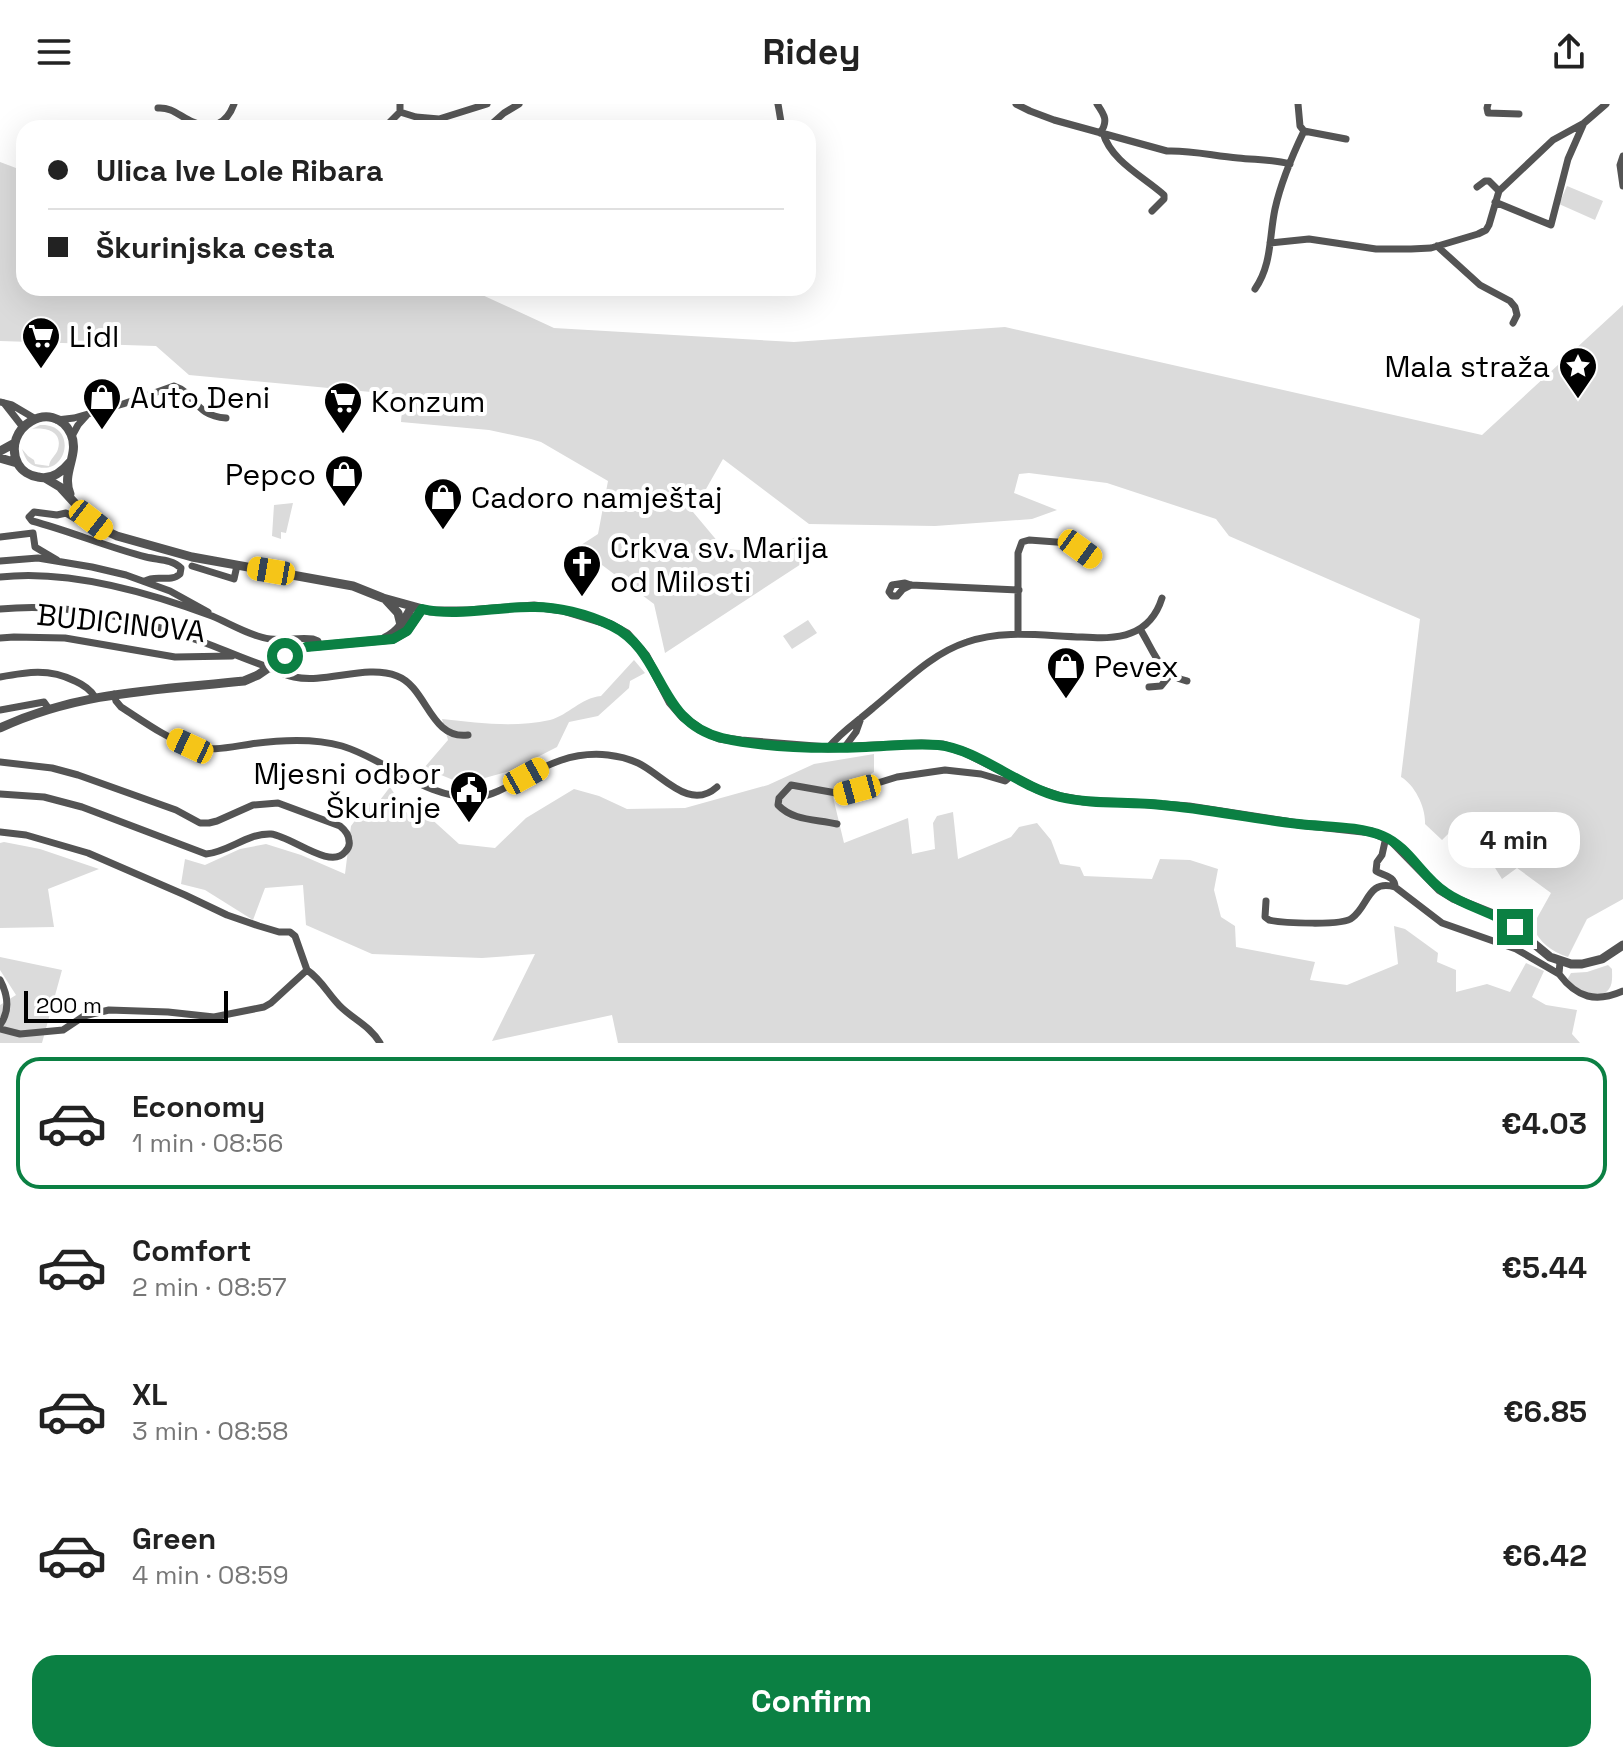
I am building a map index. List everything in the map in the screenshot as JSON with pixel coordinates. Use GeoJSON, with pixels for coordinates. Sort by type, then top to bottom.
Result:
{"type":"FeatureCollection","features":[{"type":"Feature","properties":{"kind":"street"},"geometry":{"type":"LineString","coordinates":[[400,108],[416,117],[439,119],[487,104]]}},
{"type":"Feature","properties":{"kind":"street"},"geometry":{"type":"LineString","coordinates":[[496,120],[519,104]]}},
{"type":"Feature","properties":{"kind":"street"},"geometry":{"type":"LineString","coordinates":[[1016,104],[1054,120],[1167,151],[1270,159],[1290,164]]}},
{"type":"Feature","properties":{"kind":"street"},"geometry":{"type":"LineString","coordinates":[[1097,104],[1106,119],[1101,133]]}},
{"type":"Feature","properties":{"kind":"street"},"geometry":{"type":"LineString","coordinates":[[1298,104],[1300,126],[1304,131],[1346,139]]}},
{"type":"Feature","properties":{"kind":"street"},"geometry":{"type":"LineString","coordinates":[[1488,104],[1488,113],[1519,114]]}},
{"type":"Feature","properties":{"kind":"street"},"geometry":{"type":"LineString","coordinates":[[1270,243],[1309,239],[1376,249],[1411,249],[1437,246],[1478,234],[1489,225],[1499,191],[1553,140],[1584,123],[1606,104]]}},
{"type":"Feature","properties":{"kind":"street"},"geometry":{"type":"LineString","coordinates":[[158,108],[172,109],[188,120]]}},
{"type":"Feature","properties":{"kind":"street"},"geometry":{"type":"LineString","coordinates":[[1495,202],[1551,225],[1568,159],[1584,123]]}},
{"type":"Feature","properties":{"kind":"street"},"geometry":{"type":"LineString","coordinates":[[1255,289],[1266,269],[1276,206],[1304,131]]}},
{"type":"Feature","properties":{"kind":"street"},"geometry":{"type":"LineString","coordinates":[[1101,133],[1109,147],[1164,195],[1152,211]]}},
{"type":"Feature","properties":{"kind":"street"},"geometry":{"type":"LineString","coordinates":[[1623,156],[1620,165],[1623,186]]}},
{"type":"Feature","properties":{"kind":"street"},"geometry":{"type":"LineString","coordinates":[[1477,187],[1489,181],[1499,191]]}},
{"type":"Feature","properties":{"kind":"street"},"geometry":{"type":"LineString","coordinates":[[1437,246],[1480,285],[1510,301],[1517,315],[1513,323]]}},
{"type":"Feature","properties":{"kind":"street"},"geometry":{"type":"LineString","coordinates":[[226,418],[205,413],[180,388],[174,386],[75,418],[34,418],[16,434],[14,457],[29,474],[45,478],[60,487],[104,530],[117,536],[192,557],[353,586],[417,608],[452,612],[534,606],[563,610],[603,622],[634,641],[646,656],[670,702],[683,717],[719,738],[828,748],[943,745],[965,752],[1049,794],[1084,801],[1189,807],[1372,832],[1386,837],[1415,862],[1440,890],[1503,918],[1543,953],[1560,962],[1594,962],[1623,945]]}},
{"type":"Feature","properties":{"kind":"street"},"geometry":{"type":"LineString","coordinates":[[2,403],[12,405],[34,418]]}},
{"type":"Feature","properties":{"kind":"street"},"geometry":{"type":"LineString","coordinates":[[2,403],[22,426]]}},
{"type":"Feature","properties":{"kind":"street"},"geometry":{"type":"LineString","coordinates":[[72,436],[92,411]]}},
{"type":"Feature","properties":{"kind":"street"},"geometry":{"type":"LineString","coordinates":[[57,420],[72,436],[74,449],[67,486],[76,504]]}},
{"type":"Feature","properties":{"kind":"street"},"geometry":{"type":"LineString","coordinates":[[0,451],[13,444]]}},
{"type":"Feature","properties":{"kind":"street"},"geometry":{"type":"LineString","coordinates":[[0,458],[17,463]]}},
{"type":"Feature","properties":{"kind":"street"},"geometry":{"type":"LineString","coordinates":[[45,478],[59,473],[70,462]]}},
{"type":"Feature","properties":{"kind":"street"},"geometry":{"type":"LineString","coordinates":[[68,515],[76,504]]}},
{"type":"Feature","properties":{"kind":"street"},"geometry":{"type":"LineString","coordinates":[[104,530],[92,529],[68,515],[34,512],[29,517],[32,521],[174,563],[181,568],[180,574],[174,578],[158,577],[145,581]]}},
{"type":"Feature","properties":{"kind":"street"},"geometry":{"type":"LineString","coordinates":[[0,537],[33,533],[35,547],[62,563]]}},
{"type":"Feature","properties":{"kind":"street"},"geometry":{"type":"LineString","coordinates":[[1018,634],[1018,553],[1022,542],[1070,543],[1096,561]]}},
{"type":"Feature","properties":{"kind":"street"},"geometry":{"type":"LineString","coordinates":[[0,561],[38,558],[92,567],[170,591],[212,616]]}},
{"type":"Feature","properties":{"kind":"street"},"geometry":{"type":"LineString","coordinates":[[192,566],[211,568],[234,579],[236,570]]}},
{"type":"Feature","properties":{"kind":"street"},"geometry":{"type":"LineString","coordinates":[[0,577],[31,575],[98,582],[144,593],[212,616],[261,637],[272,640],[313,639],[319,645]]}},
{"type":"Feature","properties":{"kind":"street"},"geometry":{"type":"LineString","coordinates":[[911,585],[1019,590]]}},
{"type":"Feature","properties":{"kind":"street"},"geometry":{"type":"LineString","coordinates":[[383,598],[398,613],[401,625]]}},
{"type":"Feature","properties":{"kind":"street"},"geometry":{"type":"LineString","coordinates":[[828,748],[840,733],[922,667],[950,649],[985,637],[1018,634],[1108,638],[1131,634],[1154,615],[1162,598]]}},
{"type":"Feature","properties":{"kind":"street"},"geometry":{"type":"LineString","coordinates":[[0,609],[25,606],[110,614],[145,622],[292,677],[374,673],[397,676],[408,683],[438,724],[456,735],[468,735]]}},
{"type":"Feature","properties":{"kind":"street"},"geometry":{"type":"LineString","coordinates":[[382,640],[396,631],[417,608]]}},
{"type":"Feature","properties":{"kind":"street"},"geometry":{"type":"LineString","coordinates":[[0,728],[49,709],[95,697],[244,681],[296,651],[319,645],[393,639],[413,624],[417,608]]}},
{"type":"Feature","properties":{"kind":"street"},"geometry":{"type":"LineString","coordinates":[[1140,629],[1159,664],[1170,675],[1187,681]]}},
{"type":"Feature","properties":{"kind":"street","name":"BUDICINOVA"},"geometry":{"type":"LineString","coordinates":[[0,638],[65,638],[175,657],[238,656]]}},
{"type":"Feature","properties":{"kind":"street"},"geometry":{"type":"LineString","coordinates":[[0,677],[49,672],[82,685],[95,697]]}},
{"type":"Feature","properties":{"kind":"street"},"geometry":{"type":"LineString","coordinates":[[1149,687],[1161,686],[1170,675]]}},
{"type":"Feature","properties":{"kind":"street"},"geometry":{"type":"LineString","coordinates":[[114,694],[121,707],[190,746],[206,749],[321,742],[345,747],[431,789],[462,797],[482,797],[549,763],[582,754],[609,755],[637,762],[678,791],[692,795],[702,795],[717,787]]}},
{"type":"Feature","properties":{"kind":"street"},"geometry":{"type":"LineString","coordinates":[[0,710],[37,702],[44,702],[49,709]]}},
{"type":"Feature","properties":{"kind":"street"},"geometry":{"type":"LineString","coordinates":[[844,748],[856,732],[861,718]]}},
{"type":"Feature","properties":{"kind":"street"},"geometry":{"type":"LineString","coordinates":[[856,732],[866,747]]}},
{"type":"Feature","properties":{"kind":"street"},"geometry":{"type":"LineString","coordinates":[[0,762],[52,768],[78,775],[176,810],[200,823],[217,821],[253,805],[278,803],[340,826],[347,832],[350,843],[340,857],[331,859],[292,840],[273,834],[258,835],[206,854],[82,807],[44,797],[0,794]]}},
{"type":"Feature","properties":{"kind":"street"},"geometry":{"type":"LineString","coordinates":[[837,824],[794,816],[780,808],[777,802],[791,785],[842,794],[897,777],[945,770],[981,774],[1005,781],[1011,776]]}},
{"type":"Feature","properties":{"kind":"street"},"geometry":{"type":"LineString","coordinates":[[0,832],[26,835],[88,853],[227,915],[279,932],[290,932],[295,936],[307,970],[380,1043]]}},
{"type":"Feature","properties":{"kind":"street"},"geometry":{"type":"LineString","coordinates":[[1386,837],[1376,871],[1391,878],[1395,887]]}},
{"type":"Feature","properties":{"kind":"street"},"geometry":{"type":"LineString","coordinates":[[1266,901],[1265,917],[1269,920],[1313,923],[1346,921],[1352,919],[1376,888],[1384,885],[1395,887],[1442,923],[1516,949],[1559,974],[1582,995],[1604,997],[1623,991]]}},
{"type":"Feature","properties":{"kind":"street"},"geometry":{"type":"LineString","coordinates":[[1559,974],[1560,962]]}},
{"type":"Feature","properties":{"kind":"street"},"geometry":{"type":"LineString","coordinates":[[0,980],[7,1005],[0,1027],[20,1034],[63,1030],[84,1016],[109,1010],[214,1017],[254,1009],[271,1003],[307,970]]}},
{"type":"Feature","properties":{"kind":"shaded area"},"geometry":{"type":"Polygon","coordinates":[[[0,162],[16,168],[16,296],[484,296],[554,328],[794,342],[1005,327],[1482,435],[1623,305],[1623,899],[1587,919],[1568,957],[1547,946],[1532,927],[1551,893],[1517,868],[1502,879],[1492,863],[1458,856],[1463,845],[1452,830],[1442,840],[1425,824],[1419,798],[1401,777],[1420,619],[1229,536],[1216,519],[1107,483],[1029,473],[1019,474],[1014,493],[1057,510],[1032,519],[935,526],[809,524],[723,459],[693,512],[724,549],[770,552],[797,536],[818,553],[665,653],[654,604],[578,547],[598,534],[608,481],[541,442],[489,430],[401,422],[403,395],[189,375],[156,346],[0,341],[0,162]]]}},
{"type":"Feature","properties":{"kind":"shaded area"},"geometry":{"type":"Polygon","coordinates":[[[1567,186],[1603,201],[1595,220],[1559,204],[1567,186]]]}},
{"type":"Feature","properties":{"kind":"shaded area"},"geometry":{"type":"Polygon","coordinates":[[[40,425],[60,432],[64,440],[62,457],[48,467],[32,465],[22,449],[35,464],[49,466],[58,449],[58,438],[47,430],[32,429],[40,425]]]}},
{"type":"Feature","properties":{"kind":"shaded area"},"geometry":{"type":"Polygon","coordinates":[[[293,503],[286,533],[281,532],[281,539],[272,536],[274,505],[293,503]]]}},
{"type":"Feature","properties":{"kind":"shaded area"},"geometry":{"type":"Polygon","coordinates":[[[808,620],[817,633],[792,649],[783,636],[808,620]]]}},
{"type":"Feature","properties":{"kind":"shaded area"},"geometry":{"type":"Polygon","coordinates":[[[634,660],[645,673],[630,681],[629,688],[598,716],[569,722],[557,747],[510,771],[463,784],[424,768],[448,740],[442,719],[510,724],[550,720],[601,696],[634,660]]]}},
{"type":"Feature","properties":{"kind":"shaded area"},"geometry":{"type":"Polygon","coordinates":[[[874,754],[874,772],[833,797],[844,843],[908,818],[912,854],[935,849],[933,823],[937,816],[953,812],[958,859],[1011,837],[1019,827],[1037,823],[1051,840],[1060,864],[1080,867],[1084,876],[1152,879],[1160,859],[1190,860],[1218,869],[1214,890],[1221,917],[1235,926],[1236,947],[1315,962],[1310,980],[1347,985],[1398,964],[1394,926],[1405,929],[1438,953],[1437,962],[1456,970],[1456,992],[1487,984],[1510,992],[1526,963],[1544,971],[1532,997],[1546,1005],[1577,1010],[1572,1034],[1580,1043],[618,1043],[612,1015],[492,1041],[535,954],[482,958],[372,954],[306,925],[303,885],[265,888],[253,920],[205,890],[181,884],[185,859],[205,865],[240,849],[266,844],[345,874],[351,826],[368,803],[377,804],[390,787],[414,824],[427,815],[459,844],[495,848],[526,818],[574,789],[627,809],[685,808],[768,785],[814,764],[874,754]]]}},
{"type":"Feature","properties":{"kind":"shaded area"},"geometry":{"type":"Polygon","coordinates":[[[0,843],[40,849],[99,869],[48,889],[54,927],[0,928],[0,843]]]}},
{"type":"Feature","properties":{"kind":"shaded area"},"geometry":{"type":"Polygon","coordinates":[[[0,957],[62,970],[42,1043],[0,1043],[0,1005],[16,995],[0,970],[0,957]]]}},
{"type":"Feature","properties":{"kind":"shaded area"},"geometry":{"type":"Polygon","coordinates":[[[1608,965],[1612,969],[1612,982],[1609,989],[1599,995],[1587,993],[1567,980],[1571,973],[1587,972],[1608,965]]]}},
{"type":"Feature","properties":{"kind":"place","name":"Lidl"},"geometry":{"type":"Point","coordinates":[41,370]}},
{"type":"Feature","properties":{"kind":"place","name":"Mala straža"},"geometry":{"type":"Point","coordinates":[1578,400]}},
{"type":"Feature","properties":{"kind":"place","name":"Auto Deni"},"geometry":{"type":"Point","coordinates":[102,431]}},
{"type":"Feature","properties":{"kind":"place","name":"Konzum"},"geometry":{"type":"Point","coordinates":[343,435]}},
{"type":"Feature","properties":{"kind":"place","name":"Pepco"},"geometry":{"type":"Point","coordinates":[344,508]}},
{"type":"Feature","properties":{"kind":"place","name":"Cadoro namještaj"},"geometry":{"type":"Point","coordinates":[443,531]}},
{"type":"Feature","properties":{"kind":"place","name":"Crkva sv. Marija od Milosti"},"geometry":{"type":"Point","coordinates":[582,598]}},
{"type":"Feature","properties":{"kind":"place","name":"Pevex"},"geometry":{"type":"Point","coordinates":[1066,700]}},
{"type":"Feature","properties":{"kind":"place","name":"Mjesni odbor Škurinje"},"geometry":{"type":"Point","coordinates":[469,824]}},
{"type":"Feature","properties":{"kind":"route"},"geometry":{"type":"LineString","coordinates":[[285,656],[306,647],[393,639],[407,631],[422,609],[452,612],[534,606],[563,610],[609,624],[626,634],[646,656],[670,702],[683,717],[719,738],[828,748],[943,745],[965,752],[1037,789],[1061,797],[1112,804],[1189,807],[1372,832],[1386,837],[1399,847],[1440,890],[1503,918],[1515,927]]}}]}
